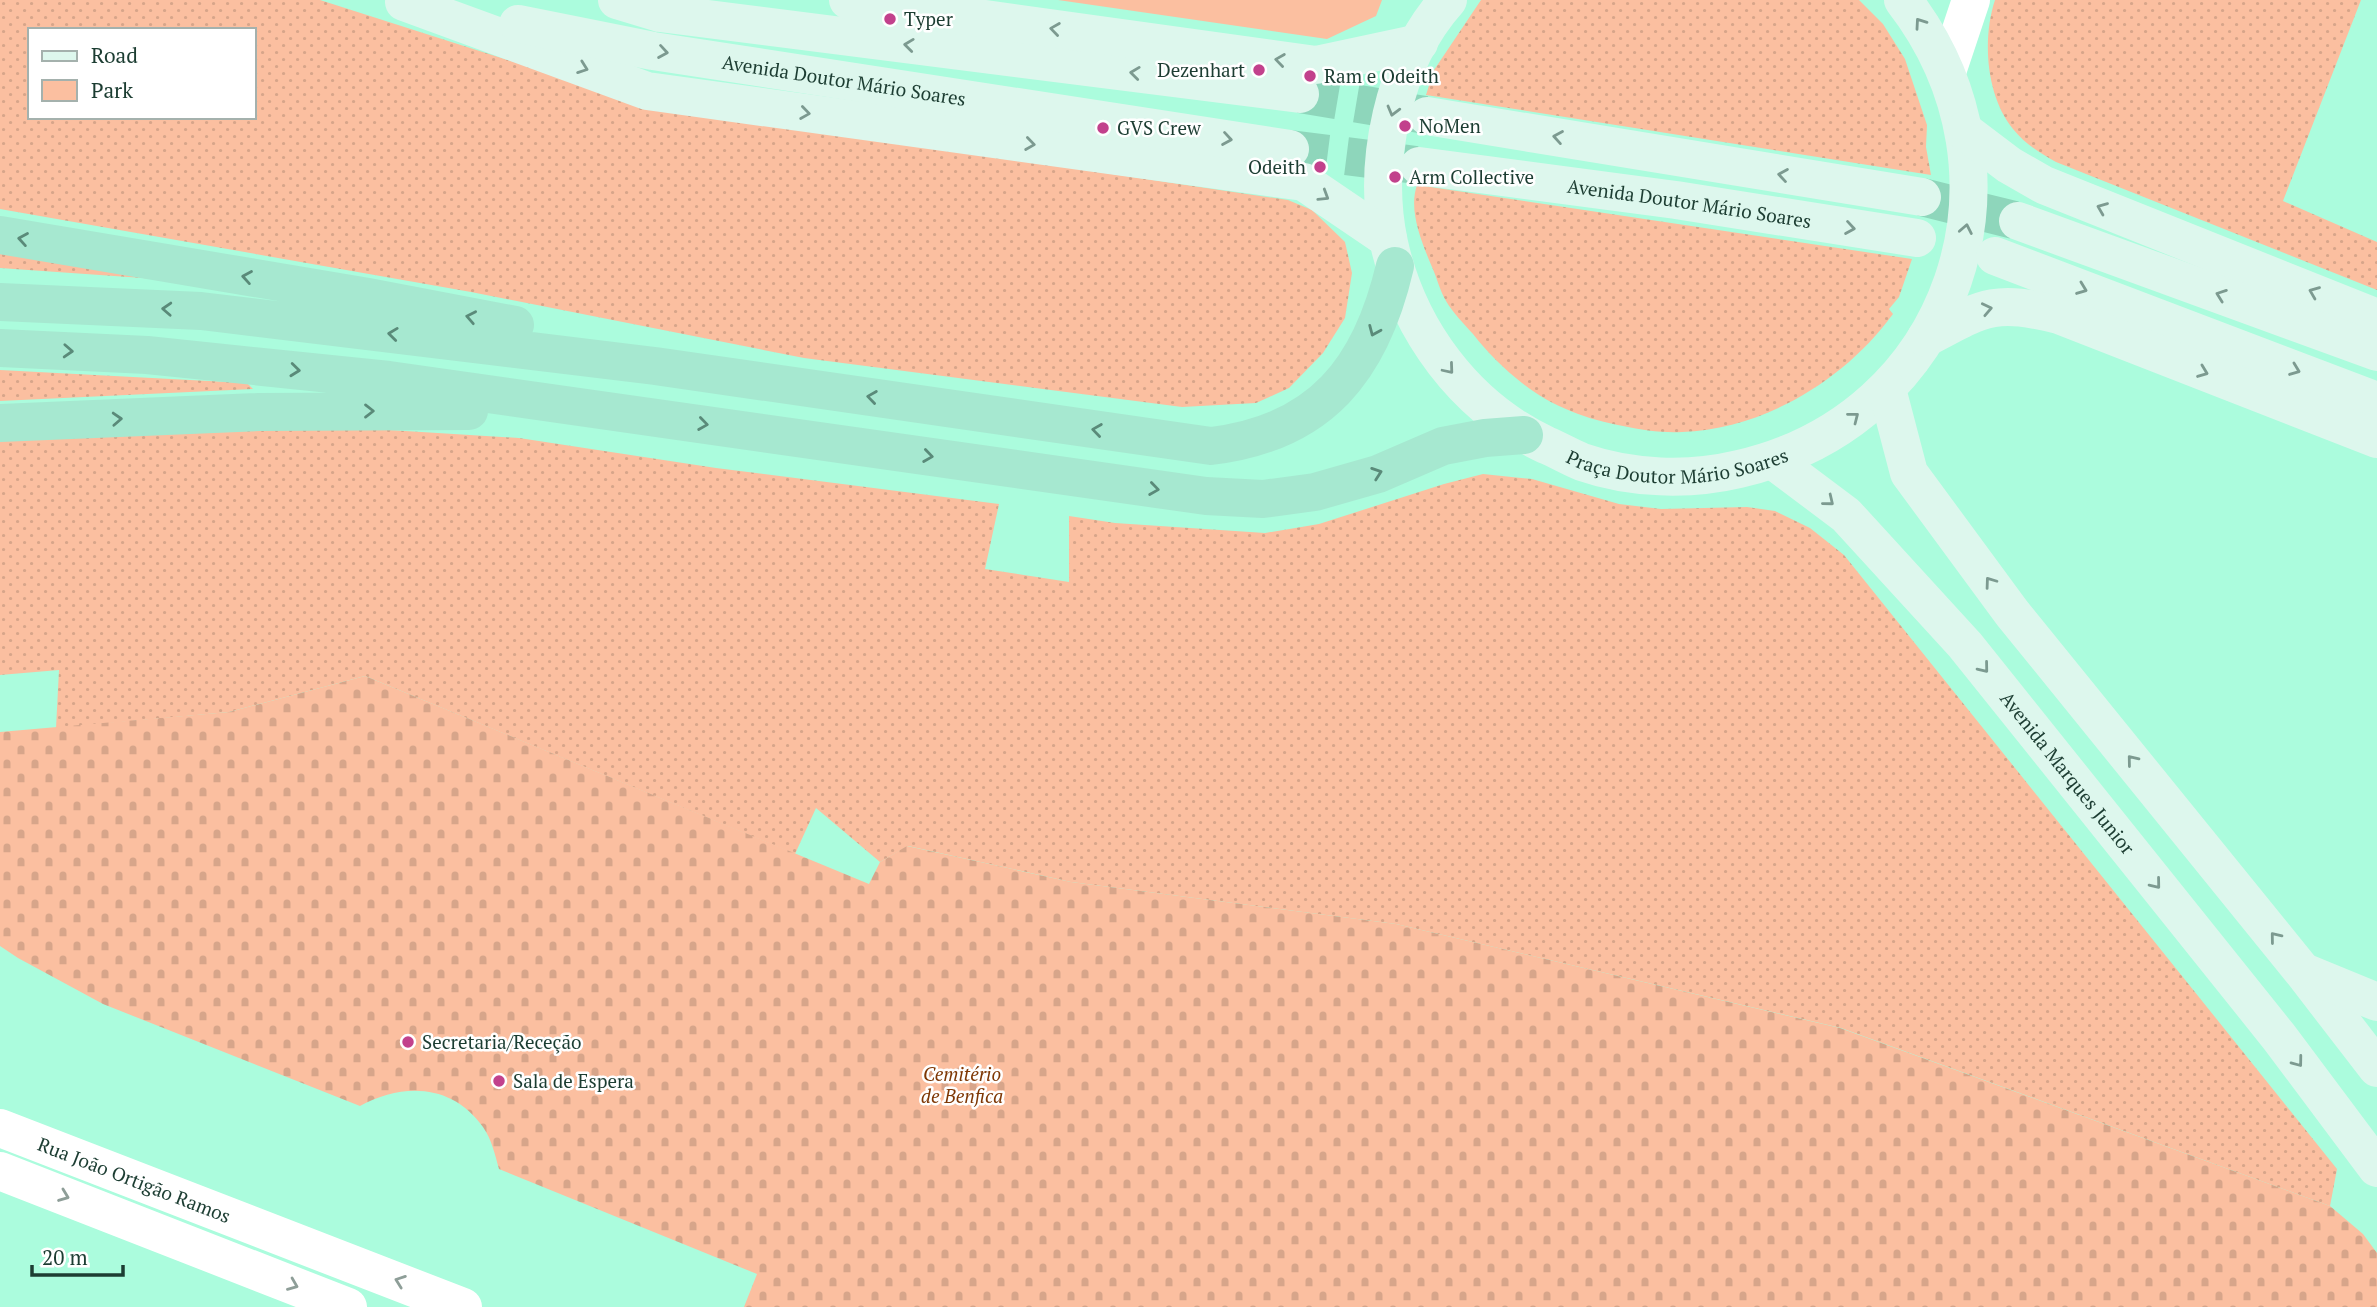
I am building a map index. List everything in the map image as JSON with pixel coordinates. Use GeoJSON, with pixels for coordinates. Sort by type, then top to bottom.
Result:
{"type":"FeatureCollection","features":[{"type":"Feature","properties":{"kind":"highway"},"geometry":{"type":"LineString","coordinates":[[0,235],[505,323],[600,347],[655,366]]}},
{"type":"Feature","properties":{"kind":"highway"},"geometry":{"type":"LineString","coordinates":[[0,302],[201,310],[655,366],[1211,446],[1239,442],[1291,424],[1320,406],[1346,379],[1369,343],[1385,305],[1391,252]]}},
{"type":"Feature","properties":{"kind":"highway"},"geometry":{"type":"LineString","coordinates":[[0,348],[147,355],[376,378],[1206,496],[1263,499],[1315,492],[1366,477],[1443,446],[1485,438],[1524,435]]}},
{"type":"Feature","properties":{"kind":"highway"},"geometry":{"type":"LineString","coordinates":[[0,423],[259,412],[636,414]]}},
{"type":"Feature","properties":{"kind":"main road","name":"Avenida Doutor Mário Soares"},"geometry":{"type":"LineString","coordinates":[[617,0],[660,13],[1300,94]]}},
{"type":"Feature","properties":{"kind":"main road"},"geometry":{"type":"LineString","coordinates":[[848,0],[1315,65],[1419,43]]}},
{"type":"Feature","properties":{"kind":"main road","name":"Praça Doutor Mário Soares"},"geometry":{"type":"LineString","coordinates":[[1444,2],[1419,43],[1402,79],[1390,118],[1386,145],[1383,199],[1391,252],[1407,300],[1423,332],[1443,362],[1494,414],[1524,435],[1583,462],[1646,476],[1711,475],[1774,461],[1815,443],[1853,419],[1887,389],[1926,338],[1946,300],[1960,259],[1968,217],[1969,174],[1964,131],[1947,72],[1928,35],[1903,0]]}},
{"type":"Feature","properties":{"kind":"main road","name":"Avenida Doutor Mário Soares"},"geometry":{"type":"LineString","coordinates":[[401,1],[653,51],[1290,149]]}},
{"type":"Feature","properties":{"kind":"main road"},"geometry":{"type":"LineString","coordinates":[[401,1],[647,91],[1304,183],[1391,252]]}},
{"type":"Feature","properties":{"kind":"main road"},"geometry":{"type":"LineString","coordinates":[[1427,116],[1923,197]]}},
{"type":"Feature","properties":{"kind":"main road"},"geometry":{"type":"LineString","coordinates":[[1964,131],[2009,164],[2044,185],[2377,318]]}},
{"type":"Feature","properties":{"kind":"main road","name":"Avenida Doutor Mário Soares"},"geometry":{"type":"LineString","coordinates":[[1419,166],[1676,200],[1917,239]]}},
{"type":"Feature","properties":{"kind":"main road"},"geometry":{"type":"LineString","coordinates":[[2018,221],[2377,352]]}},
{"type":"Feature","properties":{"kind":"main road"},"geometry":{"type":"LineString","coordinates":[[1995,256],[2377,401]]}},
{"type":"Feature","properties":{"kind":"main road"},"geometry":{"type":"LineString","coordinates":[[1926,338],[1978,310],[2005,306],[2031,308],[2059,315],[2377,439]]}},
{"type":"Feature","properties":{"kind":"main road"},"geometry":{"type":"LineString","coordinates":[[1887,389],[1909,473],[2012,613],[2303,972],[2377,1068]]}},
{"type":"Feature","properties":{"kind":"main road","name":"Avenida Marques Junior"},"geometry":{"type":"LineString","coordinates":[[1774,461],[1846,515],[1965,645],[2279,1037],[2377,1168]]}},
{"type":"Feature","properties":{"kind":"main road"},"geometry":{"type":"LineString","coordinates":[[2303,972],[2377,1002]]}},
{"type":"Feature","properties":{"kind":"street"},"geometry":{"type":"LineString","coordinates":[[1947,72],[1971,0]]}},
{"type":"Feature","properties":{"kind":"street","name":"Rua João Ortigão Ramos"},"geometry":{"type":"LineString","coordinates":[[0,1128],[463,1307]]}},
{"type":"Feature","properties":{"kind":"street","name":"Rua João Ortigão Ramos"},"geometry":{"type":"LineString","coordinates":[[0,1171],[348,1307]]}},
{"type":"Feature","properties":{"kind":"green space"},"geometry":{"type":"Polygon","coordinates":[[[0,0],[320,0],[652,106],[1288,200],[1312,210],[1345,242],[1352,273],[1345,318],[1323,353],[1289,388],[1256,403],[1182,407],[804,358],[471,292],[0,209],[0,0]]]}},
{"type":"Feature","properties":{"kind":"green space"},"geometry":{"type":"Polygon","coordinates":[[[1058,0],[1382,0],[1376,16],[1327,39],[1058,0]]]}},
{"type":"Feature","properties":{"kind":"green space"},"geometry":{"type":"Polygon","coordinates":[[[1481,0],[1859,0],[1883,24],[1905,59],[1927,125],[1926,147],[1931,175],[1426,95],[1434,70],[1481,0]]]}},
{"type":"Feature","properties":{"kind":"green space"},"geometry":{"type":"Polygon","coordinates":[[[1995,0],[2361,0],[2283,201],[2377,242],[2377,290],[2056,162],[2033,148],[2004,116],[1992,84],[1988,49],[1995,0]]]}},
{"type":"Feature","properties":{"kind":"green space"},"geometry":{"type":"Polygon","coordinates":[[[1417,185],[1912,259],[1899,297],[1889,309],[1893,314],[1874,338],[1827,380],[1772,411],[1743,422],[1713,429],[1675,432],[1645,430],[1596,420],[1557,405],[1522,383],[1490,354],[1455,314],[1442,293],[1417,227],[1414,205],[1417,185]]]}},
{"type":"Feature","properties":{"kind":"green space"},"geometry":{"type":"Polygon","coordinates":[[[0,248],[171,280],[0,268],[0,248]]]}},
{"type":"Feature","properties":{"kind":"green space"},"geometry":{"type":"Polygon","coordinates":[[[0,370],[247,383],[253,389],[0,401],[0,370]]]}},
{"type":"Feature","properties":{"kind":"green space"},"geometry":{"type":"Polygon","coordinates":[[[309,425],[519,438],[716,468],[999,504],[985,569],[1069,582],[1069,516],[1115,523],[1265,533],[1319,524],[1483,474],[1532,479],[1619,504],[1661,509],[1747,507],[1775,511],[1810,528],[1844,555],[2337,1169],[2330,1206],[1841,1028],[1396,924],[1071,882],[908,846],[880,862],[816,808],[795,854],[365,676],[229,712],[56,728],[59,670],[0,675],[0,437],[309,425]]]}},
{"type":"Feature","properties":{"kind":"green space","name":"Cemitério de Benfica"},"geometry":{"type":"Polygon","coordinates":[[[365,676],[869,884],[880,862],[907,846],[1071,882],[1396,924],[1840,1028],[2330,1206],[2363,1234],[2377,1253],[2377,1307],[744,1307],[757,1274],[499,1169],[491,1142],[483,1127],[457,1102],[426,1091],[410,1091],[376,1098],[360,1106],[103,1004],[0,946],[0,732],[229,712],[365,676]]]}},
{"type":"Feature","properties":{"kind":"tunnel"},"geometry":{"type":"LineString","coordinates":[[1300,94],[1425,115]]}},
{"type":"Feature","properties":{"kind":"tunnel"},"geometry":{"type":"LineString","coordinates":[[1290,149],[1416,165]]}},
{"type":"Feature","properties":{"kind":"tunnel"},"geometry":{"type":"LineString","coordinates":[[1922,197],[2018,221]]}},
{"type":"Feature","properties":{"kind":"place","name":"Typer"},"geometry":{"type":"Point","coordinates":[890,19]}},
{"type":"Feature","properties":{"kind":"place","name":"Dezenhart"},"geometry":{"type":"Point","coordinates":[1259,70]}},
{"type":"Feature","properties":{"kind":"place","name":"Ram e Odeith"},"geometry":{"type":"Point","coordinates":[1310,76]}},
{"type":"Feature","properties":{"kind":"place","name":"NoMen"},"geometry":{"type":"Point","coordinates":[1405,126]}},
{"type":"Feature","properties":{"kind":"place","name":"GVS Crew"},"geometry":{"type":"Point","coordinates":[1103,128]}},
{"type":"Feature","properties":{"kind":"place","name":"Odeith"},"geometry":{"type":"Point","coordinates":[1320,167]}},
{"type":"Feature","properties":{"kind":"place","name":"Arm Collective"},"geometry":{"type":"Point","coordinates":[1395,177]}},
{"type":"Feature","properties":{"kind":"place","name":"Secretaria/Receção"},"geometry":{"type":"Point","coordinates":[408,1042]}},
{"type":"Feature","properties":{"kind":"place","name":"Sala de Espera"},"geometry":{"type":"Point","coordinates":[499,1081]}}]}
